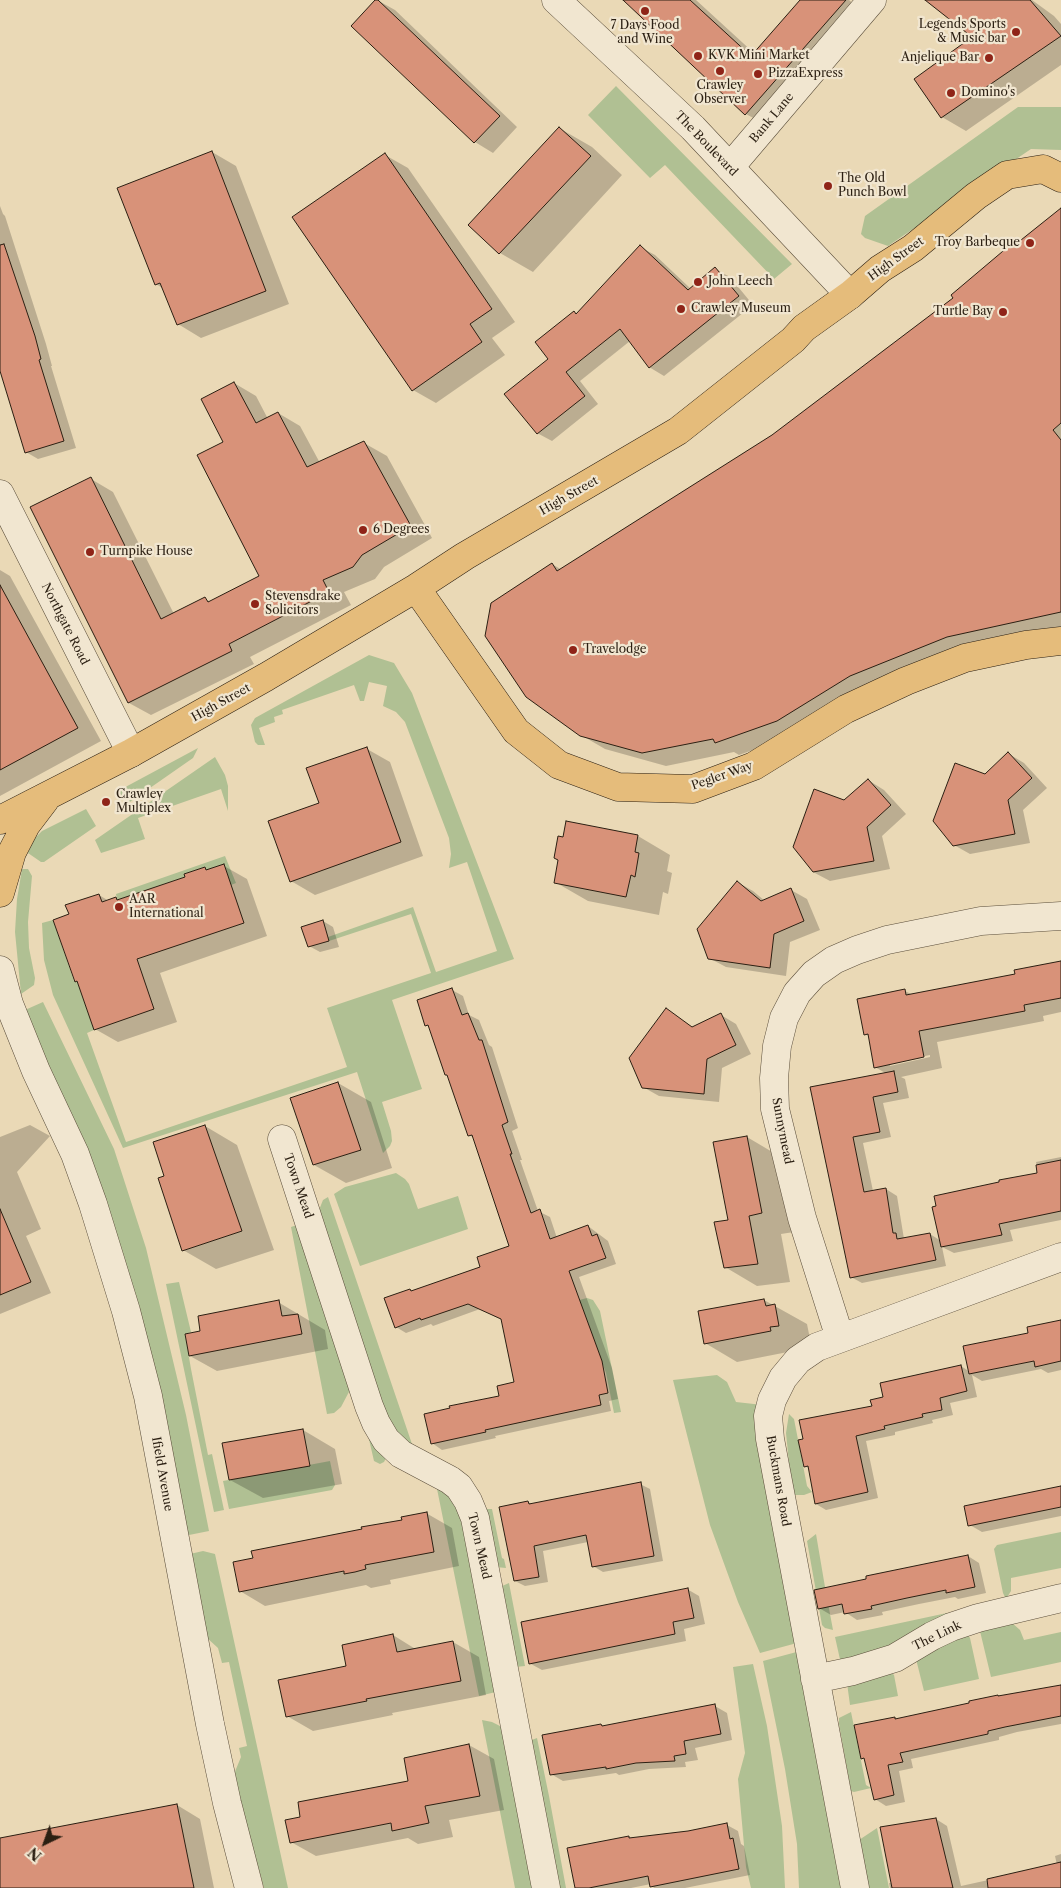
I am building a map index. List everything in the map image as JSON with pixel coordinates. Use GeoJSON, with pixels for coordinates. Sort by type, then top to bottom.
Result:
{"type":"FeatureCollection","features":[{"type":"Feature","properties":{"kind":"main road","name":"High Street"},"geometry":{"type":"LineString","coordinates":[[0,820],[131,753],[266,678],[416,588],[465,556],[678,431],[793,340],[804,328],[880,269],[913,248],[976,196],[1007,175],[1042,169],[1061,178]]}},
{"type":"Feature","properties":{"kind":"main road","name":"Pegler Way"},"geometry":{"type":"LineString","coordinates":[[416,588],[516,731],[559,765],[618,786],[693,788],[754,766],[846,709],[906,681],[965,658],[1026,645],[1061,640]]}},
{"type":"Feature","properties":{"kind":"main road","name":"High Street"},"geometry":{"type":"LineString","coordinates":[[0,893],[12,852],[26,825],[49,794]]}},
{"type":"Feature","properties":{"kind":"street","name":"The Boulevard"},"geometry":{"type":"LineString","coordinates":[[556,0],[693,128],[850,294]]}},
{"type":"Feature","properties":{"kind":"street","name":"Bank Lane"},"geometry":{"type":"LineString","coordinates":[[730,167],[872,0]]}},
{"type":"Feature","properties":{"kind":"street","name":"Northgate Road"},"geometry":{"type":"LineString","coordinates":[[0,494],[131,753]]}},
{"type":"Feature","properties":{"kind":"street","name":"Sunnymead"},"geometry":{"type":"LineString","coordinates":[[840,1338],[802,1218],[775,1109],[774,1078],[777,1046],[784,1018],[797,994],[814,974],[834,960],[857,950],[887,940],[981,921],[1061,916]]}},
{"type":"Feature","properties":{"kind":"street","name":"Ifield Avenue"},"geometry":{"type":"LineString","coordinates":[[0,970],[10,1004],[36,1071],[75,1154],[93,1204],[126,1311],[148,1396],[212,1733],[227,1803],[249,1888]]}},
{"type":"Feature","properties":{"kind":"street","name":"Ifield Avenue"},"geometry":{"type":"LineString","coordinates":[[0,1036],[36,1071]]}},
{"type":"Feature","properties":{"kind":"street","name":"Town Mead"},"geometry":{"type":"LineString","coordinates":[[282,1139],[376,1423],[386,1440],[400,1454],[450,1480],[459,1487],[468,1501],[475,1518],[546,1888]]}},
{"type":"Feature","properties":{"kind":"street","name":"Buckmans Road"},"geometry":{"type":"LineString","coordinates":[[855,1888],[770,1439],[768,1416],[772,1400],[783,1378],[798,1360],[817,1347],[1061,1257]]}},
{"type":"Feature","properties":{"kind":"street","name":"The Link"},"geometry":{"type":"LineString","coordinates":[[814,1679],[853,1671],[894,1658],[938,1633],[978,1618],[1061,1598]]}},
{"type":"Feature","properties":{"kind":"green space"},"geometry":{"type":"Polygon","coordinates":[[[616,86],[792,264],[774,279],[665,165],[650,178],[588,115],[616,86]]]}},
{"type":"Feature","properties":{"kind":"green space"},"geometry":{"type":"Polygon","coordinates":[[[1018,107],[1061,107],[1061,150],[1031,149],[888,246],[865,238],[861,234],[865,216],[1018,107]]]}},
{"type":"Feature","properties":{"kind":"green space"},"geometry":{"type":"Polygon","coordinates":[[[369,655],[394,663],[412,693],[514,959],[392,1000],[422,1089],[382,1102],[391,1131],[392,1141],[383,1153],[357,1072],[123,1148],[53,995],[44,960],[42,923],[53,920],[74,981],[77,981],[94,1030],[87,1033],[126,1142],[347,1067],[327,1008],[431,973],[411,914],[329,941],[328,937],[413,907],[436,972],[497,951],[467,862],[449,868],[451,854],[449,838],[405,722],[396,712],[383,706],[387,686],[369,682],[364,701],[360,701],[354,685],[282,710],[283,714],[274,717],[275,722],[259,728],[265,745],[258,745],[255,742],[251,725],[255,718],[369,655]]]}},
{"type":"Feature","properties":{"kind":"green space"},"geometry":{"type":"Polygon","coordinates":[[[198,748],[193,758],[127,804],[118,791],[198,748]]]}},
{"type":"Feature","properties":{"kind":"green space"},"geometry":{"type":"Polygon","coordinates":[[[215,757],[225,775],[228,786],[228,811],[221,789],[138,818],[145,839],[101,853],[95,840],[215,757]]]}},
{"type":"Feature","properties":{"kind":"green space"},"geometry":{"type":"Polygon","coordinates":[[[86,809],[96,826],[44,862],[28,853],[34,839],[42,831],[86,809]]]}},
{"type":"Feature","properties":{"kind":"green space"},"geometry":{"type":"Polygon","coordinates":[[[225,856],[236,883],[231,885],[206,870],[205,867],[184,874],[185,877],[117,900],[116,894],[225,856]]]}},
{"type":"Feature","properties":{"kind":"green space"},"geometry":{"type":"Polygon","coordinates":[[[22,869],[28,869],[32,876],[28,922],[29,948],[35,978],[34,985],[21,994],[15,932],[17,899],[22,869]]]}},
{"type":"Feature","properties":{"kind":"green space"},"geometry":{"type":"Polygon","coordinates":[[[43,1002],[114,1149],[146,1248],[186,1415],[209,1531],[184,1536],[25,1010],[43,1002]]]}},
{"type":"Feature","properties":{"kind":"green space"},"geometry":{"type":"Polygon","coordinates":[[[396,1173],[409,1184],[418,1209],[458,1196],[468,1229],[360,1266],[334,1194],[345,1187],[396,1173]]]}},
{"type":"Feature","properties":{"kind":"green space"},"geometry":{"type":"Polygon","coordinates":[[[328,1197],[413,1447],[402,1440],[385,1416],[317,1215],[323,1200],[328,1197]]]}},
{"type":"Feature","properties":{"kind":"green space"},"geometry":{"type":"Polygon","coordinates":[[[297,1225],[351,1388],[341,1407],[334,1413],[327,1414],[291,1227],[297,1225]]]}},
{"type":"Feature","properties":{"kind":"green space"},"geometry":{"type":"Polygon","coordinates":[[[179,1282],[191,1332],[185,1334],[191,1369],[208,1455],[212,1454],[224,1510],[214,1512],[166,1284],[179,1282]]]}},
{"type":"Feature","properties":{"kind":"green space"},"geometry":{"type":"Polygon","coordinates":[[[587,1298],[593,1300],[600,1311],[621,1412],[614,1413],[606,1373],[579,1300],[587,1298]]]}},
{"type":"Feature","properties":{"kind":"green space"},"geometry":{"type":"Polygon","coordinates":[[[717,1375],[727,1382],[736,1402],[763,1405],[797,1643],[760,1653],[738,1602],[710,1525],[673,1380],[717,1375]]]}},
{"type":"Feature","properties":{"kind":"green space"},"geometry":{"type":"Polygon","coordinates":[[[789,1414],[794,1419],[807,1486],[812,1492],[804,1495],[792,1493],[786,1433],[789,1414]]]}},
{"type":"Feature","properties":{"kind":"green space"},"geometry":{"type":"Polygon","coordinates":[[[365,1422],[386,1458],[380,1464],[374,1461],[365,1422]]]}},
{"type":"Feature","properties":{"kind":"green space"},"geometry":{"type":"Polygon","coordinates":[[[330,1461],[335,1485],[332,1490],[229,1509],[223,1481],[330,1461]]]}},
{"type":"Feature","properties":{"kind":"green space"},"geometry":{"type":"Polygon","coordinates":[[[436,1484],[458,1496],[500,1691],[479,1696],[436,1484]]]}},
{"type":"Feature","properties":{"kind":"green space"},"geometry":{"type":"Polygon","coordinates":[[[483,1509],[492,1509],[502,1558],[506,1568],[496,1567],[483,1509]]]}},
{"type":"Feature","properties":{"kind":"green space"},"geometry":{"type":"Polygon","coordinates":[[[1061,1532],[1061,1568],[1011,1578],[1011,1591],[1006,1599],[1003,1593],[994,1549],[997,1545],[1061,1532]]]}},
{"type":"Feature","properties":{"kind":"green space"},"geometry":{"type":"Polygon","coordinates":[[[816,1534],[833,1630],[822,1625],[807,1541],[816,1534]]]}},
{"type":"Feature","properties":{"kind":"green space"},"geometry":{"type":"Polygon","coordinates":[[[203,1551],[215,1554],[288,1888],[264,1888],[249,1835],[234,1774],[241,1757],[239,1748],[247,1746],[229,1662],[222,1663],[218,1648],[206,1637],[190,1554],[203,1551]]]}},
{"type":"Feature","properties":{"kind":"green space"},"geometry":{"type":"Polygon","coordinates":[[[509,1583],[525,1666],[515,1667],[500,1587],[509,1583]]]}},
{"type":"Feature","properties":{"kind":"green space"},"geometry":{"type":"Polygon","coordinates":[[[947,1613],[949,1618],[901,1645],[841,1664],[835,1637],[947,1613]]]}},
{"type":"Feature","properties":{"kind":"green space"},"geometry":{"type":"Polygon","coordinates":[[[1011,1622],[1020,1630],[1024,1640],[1061,1632],[1061,1662],[991,1677],[979,1627],[1011,1622]]]}},
{"type":"Feature","properties":{"kind":"green space"},"geometry":{"type":"Polygon","coordinates":[[[968,1635],[979,1679],[924,1691],[916,1659],[940,1644],[968,1635]]]}},
{"type":"Feature","properties":{"kind":"green space"},"geometry":{"type":"Polygon","coordinates":[[[804,1650],[846,1888],[799,1888],[797,1844],[785,1769],[763,1661],[804,1650]]]}},
{"type":"Feature","properties":{"kind":"green space"},"geometry":{"type":"Polygon","coordinates":[[[753,1664],[767,1726],[782,1826],[785,1888],[751,1888],[746,1867],[738,1779],[745,1753],[733,1667],[753,1664]]]}},
{"type":"Feature","properties":{"kind":"green space"},"geometry":{"type":"Polygon","coordinates":[[[891,1672],[894,1675],[898,1696],[850,1705],[847,1683],[891,1672]]]}},
{"type":"Feature","properties":{"kind":"green space"},"geometry":{"type":"Polygon","coordinates":[[[851,1712],[866,1785],[871,1788],[854,1792],[851,1791],[839,1724],[839,1718],[851,1712]]]}},
{"type":"Feature","properties":{"kind":"green space"},"geometry":{"type":"Polygon","coordinates":[[[482,1720],[500,1726],[506,1733],[535,1888],[515,1888],[482,1720]]]}},
{"type":"Feature","properties":{"kind":"green space"},"geometry":{"type":"Polygon","coordinates":[[[537,1738],[566,1888],[557,1888],[529,1741],[537,1738]]]}},
{"type":"Feature","properties":{"kind":"green space"},"geometry":{"type":"Polygon","coordinates":[[[877,1828],[889,1888],[866,1888],[859,1840],[877,1828]]]}},
{"type":"Feature","properties":{"kind":"building"},"geometry":{"type":"Polygon","coordinates":[[[375,0],[378,0],[500,116],[474,143],[351,26],[375,0]]]}},
{"type":"Feature","properties":{"kind":"building"},"geometry":{"type":"Polygon","coordinates":[[[623,0],[690,0],[751,56],[800,0],[846,0],[745,115],[623,0]]]}},
{"type":"Feature","properties":{"kind":"building"},"geometry":{"type":"Polygon","coordinates":[[[925,0],[1030,0],[1061,36],[941,118],[914,79],[972,37],[925,0]]]}},
{"type":"Feature","properties":{"kind":"building"},"geometry":{"type":"Polygon","coordinates":[[[559,127],[591,156],[499,254],[468,225],[559,127]]]}},
{"type":"Feature","properties":{"kind":"building"},"geometry":{"type":"Polygon","coordinates":[[[212,151],[266,291],[177,325],[160,283],[155,285],[117,188],[212,151]]]}},
{"type":"Feature","properties":{"kind":"building"},"geometry":{"type":"Polygon","coordinates":[[[385,153],[492,309],[470,324],[482,342],[412,391],[292,217],[385,153]]]}},
{"type":"Feature","properties":{"kind":"building"},"geometry":{"type":"Polygon","coordinates":[[[1061,208],[1061,423],[1053,430],[1061,440],[1061,612],[947,637],[850,676],[777,721],[715,743],[713,739],[642,753],[580,736],[526,697],[485,636],[491,603],[552,563],[557,571],[772,435],[953,298],[951,295],[1009,246],[1011,248],[1061,208]]]}},
{"type":"Feature","properties":{"kind":"building"},"geometry":{"type":"Polygon","coordinates":[[[4,244],[35,336],[41,359],[39,360],[64,441],[25,453],[0,371],[0,245],[4,244]]]}},
{"type":"Feature","properties":{"kind":"building"},"geometry":{"type":"Polygon","coordinates":[[[640,245],[688,290],[715,267],[739,296],[649,368],[620,329],[566,372],[585,396],[537,434],[504,394],[548,359],[535,342],[574,311],[576,314],[640,245]]]}},
{"type":"Feature","properties":{"kind":"building"},"geometry":{"type":"Polygon","coordinates":[[[234,382],[256,423],[278,412],[307,467],[364,441],[411,526],[362,555],[353,567],[323,580],[329,592],[229,644],[232,651],[128,703],[30,507],[91,477],[161,619],[205,597],[208,602],[259,576],[197,455],[223,442],[201,399],[234,382]]]}},
{"type":"Feature","properties":{"kind":"building"},"geometry":{"type":"Polygon","coordinates":[[[0,585],[78,728],[0,770],[0,585]]]}},
{"type":"Feature","properties":{"kind":"building"},"geometry":{"type":"Polygon","coordinates":[[[367,747],[401,842],[290,882],[268,821],[319,803],[306,768],[367,747]]]}},
{"type":"Feature","properties":{"kind":"building"},"geometry":{"type":"Polygon","coordinates":[[[1008,752],[1032,778],[1008,800],[1015,834],[953,846],[933,821],[955,763],[985,774],[1008,752]]]}},
{"type":"Feature","properties":{"kind":"building"},"geometry":{"type":"Polygon","coordinates":[[[868,779],[891,805],[867,827],[874,861],[813,872],[793,847],[814,789],[844,800],[868,779]]]}},
{"type":"Feature","properties":{"kind":"building"},"geometry":{"type":"Polygon","coordinates":[[[566,821],[638,835],[635,852],[639,853],[635,877],[631,875],[626,897],[554,883],[558,860],[554,858],[558,836],[563,837],[566,821]]]}},
{"type":"Feature","properties":{"kind":"building"},"geometry":{"type":"Polygon","coordinates":[[[224,864],[244,923],[137,959],[154,1009],[94,1030],[53,920],[69,914],[65,905],[99,894],[102,902],[116,897],[117,900],[185,877],[184,874],[205,867],[206,870],[224,864]]]}},
{"type":"Feature","properties":{"kind":"building"},"geometry":{"type":"Polygon","coordinates":[[[737,881],[761,901],[791,888],[804,921],[774,934],[770,968],[708,959],[697,929],[737,881]]]}},
{"type":"Feature","properties":{"kind":"building"},"geometry":{"type":"Polygon","coordinates":[[[323,920],[329,941],[308,947],[301,927],[323,920]]]}},
{"type":"Feature","properties":{"kind":"building"},"geometry":{"type":"Polygon","coordinates":[[[1061,961],[1061,998],[1024,1005],[1025,1011],[919,1031],[924,1057],[874,1068],[868,1034],[864,1035],[857,999],[905,989],[906,995],[1015,974],[1014,970],[1061,961]]]}},
{"type":"Feature","properties":{"kind":"building"},"geometry":{"type":"Polygon","coordinates":[[[452,988],[462,1015],[468,1013],[479,1040],[482,1040],[508,1122],[502,1125],[512,1154],[510,1154],[531,1213],[540,1209],[550,1239],[588,1225],[592,1236],[597,1234],[606,1258],[569,1271],[602,1361],[608,1393],[599,1395],[601,1405],[485,1430],[486,1432],[431,1444],[424,1414],[450,1408],[449,1406],[499,1396],[497,1386],[514,1382],[501,1319],[468,1304],[421,1320],[420,1318],[395,1328],[384,1298],[410,1289],[411,1291],[480,1267],[477,1257],[509,1246],[472,1135],[468,1136],[447,1075],[445,1075],[428,1025],[425,1026],[417,1000],[452,988]]]}},
{"type":"Feature","properties":{"kind":"building"},"geometry":{"type":"Polygon","coordinates":[[[666,1008],[692,1027],[721,1013],[736,1045],[707,1059],[704,1094],[642,1088],[629,1058],[666,1008]]]}},
{"type":"Feature","properties":{"kind":"building"},"geometry":{"type":"Polygon","coordinates":[[[894,1071],[898,1092],[873,1097],[880,1132],[853,1137],[864,1192],[886,1188],[893,1233],[896,1233],[897,1239],[930,1233],[936,1260],[850,1278],[810,1087],[894,1071]]]}},
{"type":"Feature","properties":{"kind":"building"},"geometry":{"type":"Polygon","coordinates":[[[338,1082],[361,1150],[313,1165],[290,1098],[338,1082]]]}},
{"type":"Feature","properties":{"kind":"building"},"geometry":{"type":"Polygon","coordinates":[[[205,1125],[242,1231],[182,1251],[158,1178],[164,1176],[153,1142],[205,1125]]]}},
{"type":"Feature","properties":{"kind":"building"},"geometry":{"type":"Polygon","coordinates":[[[747,1136],[762,1213],[749,1216],[758,1264],[724,1268],[714,1222],[728,1220],[713,1142],[747,1136]]]}},
{"type":"Feature","properties":{"kind":"building"},"geometry":{"type":"Polygon","coordinates":[[[1061,1160],[1061,1211],[999,1224],[1002,1235],[941,1247],[932,1207],[936,1206],[934,1196],[1037,1173],[1036,1165],[1061,1160]]]}},
{"type":"Feature","properties":{"kind":"building"},"geometry":{"type":"Polygon","coordinates":[[[0,1209],[31,1282],[0,1295],[0,1209]]]}},
{"type":"Feature","properties":{"kind":"building"},"geometry":{"type":"Polygon","coordinates":[[[764,1299],[766,1306],[775,1304],[779,1326],[770,1327],[771,1331],[704,1344],[698,1311],[764,1299]]]}},
{"type":"Feature","properties":{"kind":"building"},"geometry":{"type":"Polygon","coordinates":[[[279,1300],[282,1316],[298,1314],[302,1334],[189,1356],[185,1334],[200,1331],[198,1316],[279,1300]]]}},
{"type":"Feature","properties":{"kind":"building"},"geometry":{"type":"Polygon","coordinates":[[[1061,1320],[1061,1361],[1035,1367],[1034,1361],[969,1374],[963,1346],[1028,1333],[1027,1327],[1061,1320]]]}},
{"type":"Feature","properties":{"kind":"building"},"geometry":{"type":"Polygon","coordinates":[[[961,1365],[967,1391],[940,1398],[942,1410],[922,1414],[923,1417],[884,1426],[885,1429],[856,1436],[868,1492],[815,1504],[808,1466],[804,1467],[798,1440],[803,1439],[799,1420],[872,1406],[870,1400],[883,1397],[880,1383],[961,1365]]]}},
{"type":"Feature","properties":{"kind":"building"},"geometry":{"type":"Polygon","coordinates":[[[303,1429],[310,1466],[229,1480],[222,1443],[303,1429]]]}},
{"type":"Feature","properties":{"kind":"building"},"geometry":{"type":"Polygon","coordinates":[[[641,1482],[654,1556],[592,1567],[586,1535],[534,1546],[539,1577],[514,1581],[499,1507],[528,1501],[529,1504],[641,1482]]]}},
{"type":"Feature","properties":{"kind":"building"},"geometry":{"type":"Polygon","coordinates":[[[1061,1486],[1061,1507],[968,1526],[964,1506],[1061,1486]]]}},
{"type":"Feature","properties":{"kind":"building"},"geometry":{"type":"Polygon","coordinates":[[[427,1512],[434,1552],[365,1565],[366,1569],[355,1572],[344,1574],[344,1571],[239,1592],[233,1562],[253,1558],[251,1551],[362,1529],[361,1527],[402,1520],[401,1517],[427,1512]]]}},
{"type":"Feature","properties":{"kind":"building"},"geometry":{"type":"Polygon","coordinates":[[[968,1555],[975,1587],[946,1593],[946,1590],[907,1598],[871,1606],[872,1609],[844,1614],[842,1604],[818,1609],[814,1590],[866,1579],[866,1576],[968,1555]]]}},
{"type":"Feature","properties":{"kind":"building"},"geometry":{"type":"Polygon","coordinates":[[[688,1588],[694,1618],[673,1622],[675,1634],[529,1664],[521,1622],[688,1588]]]}},
{"type":"Feature","properties":{"kind":"building"},"geometry":{"type":"Polygon","coordinates":[[[393,1634],[397,1652],[453,1641],[461,1681],[366,1699],[367,1701],[286,1717],[278,1680],[346,1666],[342,1645],[393,1634]]]}},
{"type":"Feature","properties":{"kind":"building"},"geometry":{"type":"Polygon","coordinates":[[[1061,1685],[1061,1716],[1005,1727],[988,1731],[988,1734],[900,1753],[903,1762],[888,1765],[894,1795],[874,1800],[864,1758],[861,1759],[854,1725],[895,1717],[895,1719],[998,1695],[1061,1685]]]}},
{"type":"Feature","properties":{"kind":"building"},"geometry":{"type":"Polygon","coordinates":[[[715,1704],[721,1734],[684,1741],[686,1754],[674,1756],[675,1761],[636,1763],[606,1769],[606,1767],[550,1775],[542,1735],[601,1724],[602,1726],[715,1704]]]}},
{"type":"Feature","properties":{"kind":"building"},"geometry":{"type":"Polygon","coordinates":[[[469,1744],[480,1796],[425,1806],[429,1823],[392,1831],[391,1823],[290,1843],[285,1820],[300,1817],[298,1802],[408,1781],[404,1758],[469,1744]]]}},
{"type":"Feature","properties":{"kind":"building"},"geometry":{"type":"Polygon","coordinates":[[[177,1804],[194,1888],[0,1888],[0,1838],[177,1804]]]}},
{"type":"Feature","properties":{"kind":"building"},"geometry":{"type":"Polygon","coordinates":[[[936,1818],[953,1888],[892,1888],[880,1827],[936,1818]]]}},
{"type":"Feature","properties":{"kind":"building"},"geometry":{"type":"Polygon","coordinates":[[[727,1823],[730,1839],[733,1838],[739,1869],[650,1887],[648,1876],[589,1888],[575,1888],[567,1848],[629,1836],[629,1838],[688,1831],[727,1823]]]}},
{"type":"Feature","properties":{"kind":"building"},"geometry":{"type":"Polygon","coordinates":[[[1061,1862],[1061,1888],[988,1888],[987,1879],[1061,1862]]]}},
{"type":"Feature","properties":{"kind":"place","name":"7 Days Food and Wine"},"geometry":{"type":"Point","coordinates":[645,11]}},
{"type":"Feature","properties":{"kind":"place","name":"Legends Sports & Music bar"},"geometry":{"type":"Point","coordinates":[1016,32]}},
{"type":"Feature","properties":{"kind":"place","name":"KVK Mini Market"},"geometry":{"type":"Point","coordinates":[698,56]}},
{"type":"Feature","properties":{"kind":"place","name":"Anjelique Bar"},"geometry":{"type":"Point","coordinates":[989,58]}},
{"type":"Feature","properties":{"kind":"place","name":"Crawley Observer"},"geometry":{"type":"Point","coordinates":[720,71]}},
{"type":"Feature","properties":{"kind":"place","name":"PizzaExpress"},"geometry":{"type":"Point","coordinates":[758,74]}},
{"type":"Feature","properties":{"kind":"place","name":"Domino's"},"geometry":{"type":"Point","coordinates":[951,93]}},
{"type":"Feature","properties":{"kind":"place","name":"The Old Punch Bowl"},"geometry":{"type":"Point","coordinates":[828,186]}},
{"type":"Feature","properties":{"kind":"place","name":"Troy Barbeque"},"geometry":{"type":"Point","coordinates":[1030,243]}},
{"type":"Feature","properties":{"kind":"place","name":"John Leech"},"geometry":{"type":"Point","coordinates":[698,282]}},
{"type":"Feature","properties":{"kind":"place","name":"Crawley Museum"},"geometry":{"type":"Point","coordinates":[681,309]}},
{"type":"Feature","properties":{"kind":"place","name":"Turtle Bay"},"geometry":{"type":"Point","coordinates":[1003,312]}},
{"type":"Feature","properties":{"kind":"place","name":"6 Degrees"},"geometry":{"type":"Point","coordinates":[363,530]}},
{"type":"Feature","properties":{"kind":"place","name":"Turnpike House"},"geometry":{"type":"Point","coordinates":[90,552]}},
{"type":"Feature","properties":{"kind":"place","name":"Stevensdrake Solicitors"},"geometry":{"type":"Point","coordinates":[255,604]}},
{"type":"Feature","properties":{"kind":"place","name":"Travelodge"},"geometry":{"type":"Point","coordinates":[573,650]}},
{"type":"Feature","properties":{"kind":"place","name":"Crawley Multiplex"},"geometry":{"type":"Point","coordinates":[106,802]}},
{"type":"Feature","properties":{"kind":"place","name":"AAR International"},"geometry":{"type":"Point","coordinates":[119,907]}}]}
